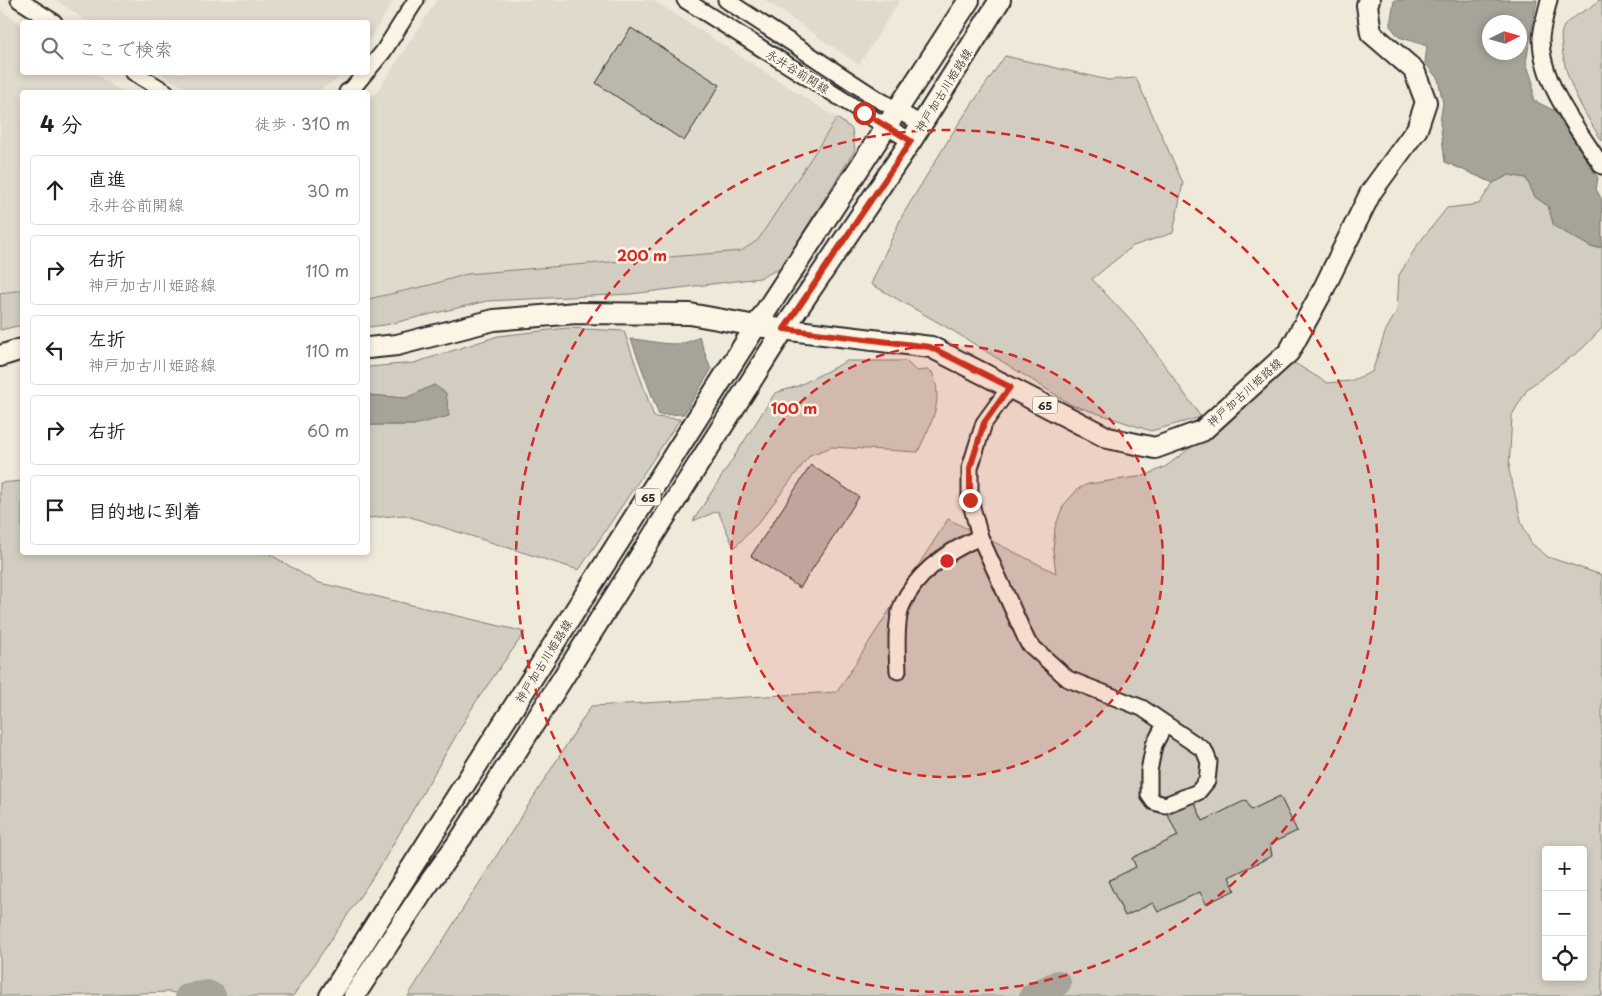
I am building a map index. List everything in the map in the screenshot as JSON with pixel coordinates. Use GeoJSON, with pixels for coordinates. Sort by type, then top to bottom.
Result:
{"type":"FeatureCollection","features":[{"type":"Feature","properties":{"kind":"main road","name":"神戸加古川姫路線"},"geometry":{"type":"LineString","coordinates":[[330,996],[756,326],[969,0]]}},
{"type":"Feature","properties":{"kind":"main road","name":"神戸加古川姫路線"},"geometry":{"type":"LineString","coordinates":[[354,996],[424,890],[462,837],[784,329],[916,133],[1000,0]]}},
{"type":"Feature","properties":{"kind":"main road","name":"神戸加古川姫路線"},"geometry":{"type":"LineString","coordinates":[[370,348],[397,345],[494,320],[576,313],[690,314],[756,326],[930,347],[1108,438],[1155,448],[1202,430],[1288,352],[1323,290],[1371,192],[1417,129],[1426,102],[1414,70],[1371,33],[1367,5],[1369,0]]}},
{"type":"Feature","properties":{"kind":"main road"},"geometry":{"type":"LineString","coordinates":[[0,356],[20,350]]}},
{"type":"Feature","properties":{"kind":"street"},"geometry":{"type":"LineString","coordinates":[[19,0],[51,20]]}},
{"type":"Feature","properties":{"kind":"street"},"geometry":{"type":"LineString","coordinates":[[370,67],[416,0]]}},
{"type":"Feature","properties":{"kind":"street","name":"永井谷前開線"},"geometry":{"type":"LineString","coordinates":[[685,0],[864,113],[893,118]]}},
{"type":"Feature","properties":{"kind":"street","name":"永井谷前開線"},"geometry":{"type":"LineString","coordinates":[[726,0],[876,98],[893,118],[916,133]]}},
{"type":"Feature","properties":{"kind":"street"},"geometry":{"type":"LineString","coordinates":[[1549,0],[1541,37],[1544,65],[1560,100],[1602,166]]}},
{"type":"Feature","properties":{"kind":"street"},"geometry":{"type":"LineString","coordinates":[[138,75],[163,90]]}},
{"type":"Feature","properties":{"kind":"street"},"geometry":{"type":"LineString","coordinates":[[350,90],[364,75]]}},
{"type":"Feature","properties":{"kind":"street"},"geometry":{"type":"LineString","coordinates":[[1010,387],[984,423],[970,468],[970,500],[980,537],[1028,643],[1068,679],[1142,708],[1204,750],[1209,762],[1207,781],[1198,792],[1165,806],[1154,802],[1149,795],[1149,771],[1154,745],[1165,724]]}},
{"type":"Feature","properties":{"kind":"street"},"geometry":{"type":"LineString","coordinates":[[898,671],[897,640],[902,606],[917,582],[938,560],[963,544],[980,537]]}},
{"type":"Feature","properties":{"kind":"shaded area"},"geometry":{"type":"Polygon","coordinates":[[[56,0],[394,0],[370,39],[370,20],[85,20],[56,0]]]}},
{"type":"Feature","properties":{"kind":"shaded area"},"geometry":{"type":"Polygon","coordinates":[[[437,0],[653,0],[837,118],[758,240],[741,251],[467,274],[430,285],[370,299],[370,97],[377,92],[437,0]]]}},
{"type":"Feature","properties":{"kind":"shaded area"},"geometry":{"type":"Polygon","coordinates":[[[765,0],[900,0],[859,65],[765,0]]]}},
{"type":"Feature","properties":{"kind":"shaded area"},"geometry":{"type":"Polygon","coordinates":[[[1394,0],[1537,0],[1527,56],[1527,15],[1482,15],[1482,60],[1526,60],[1533,83],[1533,100],[1555,111],[1598,178],[1596,189],[1602,200],[1602,247],[1591,247],[1554,226],[1548,206],[1535,197],[1526,178],[1509,175],[1493,183],[1445,162],[1440,121],[1443,103],[1438,79],[1425,63],[1427,46],[1399,37],[1390,26],[1394,0]]]}},
{"type":"Feature","properties":{"kind":"shaded area"},"geometry":{"type":"Polygon","coordinates":[[[1599,0],[1602,0],[1602,141],[1582,108],[1571,84],[1564,60],[1561,38],[1562,30],[1569,21],[1599,0]]]}},
{"type":"Feature","properties":{"kind":"shaded area"},"geometry":{"type":"Polygon","coordinates":[[[0,10],[20,24],[20,75],[96,75],[119,90],[20,90],[20,290],[0,293],[0,10]]]}},
{"type":"Feature","properties":{"kind":"shaded area"},"geometry":{"type":"Polygon","coordinates":[[[1005,56],[1108,80],[1136,78],[1183,183],[1173,233],[1133,246],[1092,279],[1141,332],[1201,417],[1151,431],[1072,405],[955,332],[871,284],[902,216],[955,129],[1005,56]]]}},
{"type":"Feature","properties":{"kind":"shaded area"},"geometry":{"type":"Polygon","coordinates":[[[163,75],[341,75],[335,81],[319,90],[192,90],[163,75]]]}},
{"type":"Feature","properties":{"kind":"shaded area"},"geometry":{"type":"Polygon","coordinates":[[[837,118],[852,129],[855,150],[781,268],[760,278],[631,294],[487,301],[385,325],[370,327],[370,299],[430,285],[467,274],[741,251],[758,240],[837,118]]]}},
{"type":"Feature","properties":{"kind":"shaded area"},"geometry":{"type":"Polygon","coordinates":[[[1509,175],[1526,178],[1535,197],[1548,206],[1554,226],[1591,247],[1602,247],[1602,328],[1582,349],[1528,388],[1512,415],[1509,470],[1522,524],[1531,543],[1548,557],[1602,575],[1602,996],[408,996],[591,706],[837,692],[948,519],[1056,573],[1053,551],[1055,527],[1063,506],[1078,489],[1088,484],[1144,476],[1165,467],[1193,446],[1221,430],[1293,362],[1327,383],[1350,381],[1372,372],[1386,330],[1397,311],[1399,275],[1418,244],[1447,208],[1479,204],[1493,183],[1509,175]]]}},
{"type":"Feature","properties":{"kind":"shaded area"},"geometry":{"type":"Polygon","coordinates":[[[20,290],[20,325],[0,330],[0,293],[20,290]]]}},
{"type":"Feature","properties":{"kind":"shaded area"},"geometry":{"type":"Polygon","coordinates":[[[567,328],[624,331],[654,417],[680,419],[579,570],[404,515],[370,518],[370,425],[414,425],[434,385],[406,398],[370,395],[370,367],[414,363],[498,336],[567,328]]]}},
{"type":"Feature","properties":{"kind":"shaded area"},"geometry":{"type":"Polygon","coordinates":[[[699,336],[711,370],[684,414],[659,415],[631,339],[675,344],[692,340],[699,336]]]}},
{"type":"Feature","properties":{"kind":"shaded area"},"geometry":{"type":"Polygon","coordinates":[[[847,361],[906,361],[916,371],[927,370],[932,372],[936,383],[936,404],[931,423],[918,452],[832,447],[810,455],[760,521],[734,548],[718,511],[693,521],[775,393],[798,386],[847,361]]]}},
{"type":"Feature","properties":{"kind":"shaded area"},"geometry":{"type":"Polygon","coordinates":[[[434,385],[446,393],[449,416],[414,425],[370,425],[370,395],[406,398],[434,385]]]}},
{"type":"Feature","properties":{"kind":"shaded area"},"geometry":{"type":"Polygon","coordinates":[[[20,481],[20,555],[271,555],[316,582],[525,632],[475,703],[381,865],[293,996],[187,996],[170,992],[0,996],[0,483],[20,481]]]}},
{"type":"Feature","properties":{"kind":"building"},"geometry":{"type":"Polygon","coordinates":[[[631,28],[720,85],[684,141],[596,83],[631,28]]]}},
{"type":"Feature","properties":{"kind":"building"},"geometry":{"type":"Polygon","coordinates":[[[811,465],[859,497],[800,588],[751,556],[811,465]]]}},
{"type":"Feature","properties":{"kind":"building"},"geometry":{"type":"Polygon","coordinates":[[[1280,796],[1297,831],[1270,844],[1272,856],[1229,877],[1235,890],[1206,904],[1200,892],[1158,912],[1153,903],[1125,916],[1108,881],[1136,867],[1132,858],[1178,836],[1167,813],[1193,800],[1203,821],[1246,800],[1251,810],[1280,796]]]}},
{"type":"Feature","properties":{"kind":"waterway"},"geometry":{"type":"LineString","coordinates":[[1032,996],[1058,983]]}},
{"type":"Feature","properties":{"kind":"waterway"},"geometry":{"type":"LineString","coordinates":[[188,996],[207,993],[213,996]]}},
{"type":"Feature","properties":{"kind":"route"},"geometry":{"type":"LineString","coordinates":[[864,113],[911,141],[784,329],[930,347],[1010,387],[984,423],[970,468],[970,500]]}}]}
